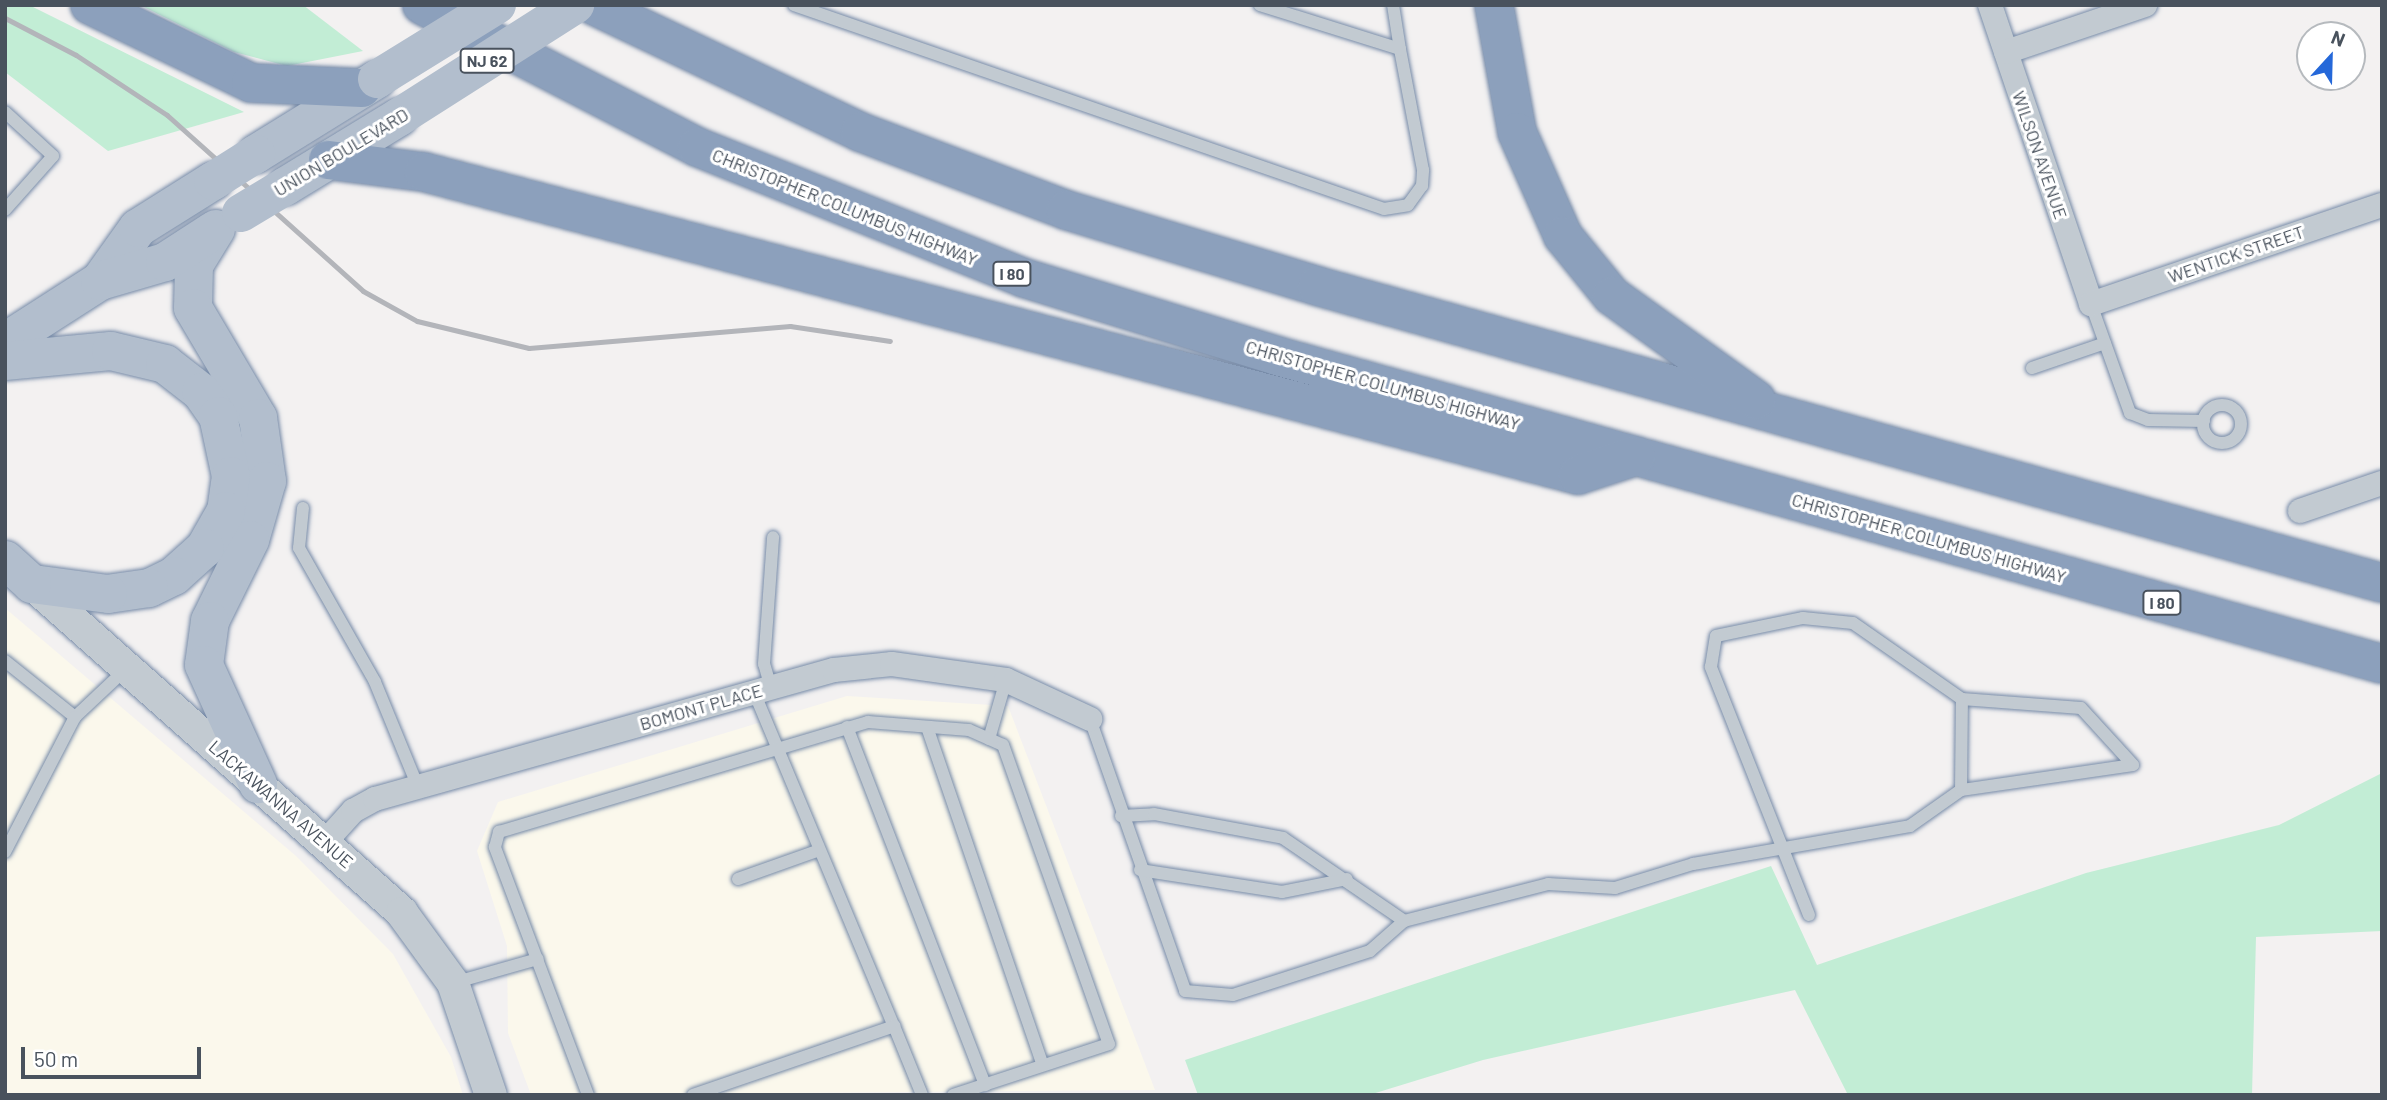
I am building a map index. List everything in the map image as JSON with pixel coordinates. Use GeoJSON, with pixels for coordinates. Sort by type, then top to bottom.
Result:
{"type":"FeatureCollection","features":[{"type":"Feature","properties":{"kind":"highway"},"geometry":{"type":"LineString","coordinates":[[90,5],[251,83],[370,84]]}},
{"type":"Feature","properties":{"kind":"highway","name":"CHRISTOPHER COLUMBUS HIGHWAY"},"geometry":{"type":"LineString","coordinates":[[422,5],[697,147],[941,248],[1193,331],[2382,664]]}},
{"type":"Feature","properties":{"kind":"highway"},"geometry":{"type":"LineString","coordinates":[[593,5],[860,132],[1066,210],[1776,414],[2382,583]]}},
{"type":"Feature","properties":{"kind":"highway"},"geometry":{"type":"LineString","coordinates":[[1494,5],[1517,132],[1563,236],[1612,296],[1776,414]]}},
{"type":"Feature","properties":{"kind":"highway"},"geometry":{"type":"LineString","coordinates":[[328,160],[424,172],[1578,475],[1636,456]]}},
{"type":"Feature","properties":{"kind":"main road","name":"UNION BOULEVARD"},"geometry":{"type":"LineString","coordinates":[[100,281],[138,228],[497,5]]}},
{"type":"Feature","properties":{"kind":"main road","name":"UNION BOULEVARD"},"geometry":{"type":"LineString","coordinates":[[5,342],[100,281],[165,262],[575,5]]}},
{"type":"Feature","properties":{"kind":"main road"},"geometry":{"type":"LineString","coordinates":[[229,221],[194,265],[193,308],[258,418],[267,481],[250,540],[210,621],[204,665],[258,784]]}},
{"type":"Feature","properties":{"kind":"main road"},"geometry":{"type":"LineString","coordinates":[[5,361],[111,351],[165,365],[210,403],[230,456],[226,511],[205,548],[174,576],[123,593],[19,572]]}},
{"type":"Feature","properties":{"kind":"street","name":"WILSON AVENUE"},"geometry":{"type":"LineString","coordinates":[[1990,5],[2091,304]]}},
{"type":"Feature","properties":{"kind":"street"},"geometry":{"type":"LineString","coordinates":[[2006,52],[2144,5]]}},
{"type":"Feature","properties":{"kind":"street","name":"WENTICK STREET"},"geometry":{"type":"LineString","coordinates":[[2091,304],[2382,205]]}},
{"type":"Feature","properties":{"kind":"street"},"geometry":{"type":"LineString","coordinates":[[2300,511],[2382,483]]}},
{"type":"Feature","properties":{"kind":"street","name":"LACKAWANNA AVENUE"},"geometry":{"type":"LineString","coordinates":[[19,572],[402,913],[453,983],[491,1095]]}},
{"type":"Feature","properties":{"kind":"street","name":"BOMONT PLACE"},"geometry":{"type":"LineString","coordinates":[[325,842],[353,811],[418,787],[834,670],[892,664],[1006,680],[1090,719]]}},
{"type":"Feature","properties":{"kind":"lane"},"geometry":{"type":"LineString","coordinates":[[794,5],[1392,210],[1414,200],[1423,178],[1393,5]]}},
{"type":"Feature","properties":{"kind":"lane"},"geometry":{"type":"LineString","coordinates":[[1260,5],[1400,49]]}},
{"type":"Feature","properties":{"kind":"lane"},"geometry":{"type":"LineString","coordinates":[[5,112],[53,156],[5,210]]}},
{"type":"Feature","properties":{"kind":"lane"},"geometry":{"type":"LineString","coordinates":[[2091,304],[2130,413],[2148,421],[2204,421]]}},
{"type":"Feature","properties":{"kind":"lane"},"geometry":{"type":"LineString","coordinates":[[2032,368],[2105,343]]}},
{"type":"Feature","properties":{"kind":"lane"},"geometry":{"type":"LineString","coordinates":[[303,508],[299,548],[375,682],[418,787]]}},
{"type":"Feature","properties":{"kind":"lane"},"geometry":{"type":"LineString","coordinates":[[773,537],[762,690],[772,748],[922,1095]]}},
{"type":"Feature","properties":{"kind":"lane"},"geometry":{"type":"LineString","coordinates":[[1090,719],[1121,816],[1185,990],[1233,995],[1370,951],[1404,921],[1548,884],[1615,888],[1693,864],[1779,851],[1910,826],[1961,790],[2133,765],[2081,708],[1962,699],[1853,623],[1803,618],[1716,636],[1711,667],[1779,851],[1809,915]]}},
{"type":"Feature","properties":{"kind":"lane"},"geometry":{"type":"LineString","coordinates":[[5,661],[75,717]]}},
{"type":"Feature","properties":{"kind":"lane"},"geometry":{"type":"LineString","coordinates":[[5,852],[29,817],[75,717],[127,668]]}},
{"type":"Feature","properties":{"kind":"lane"},"geometry":{"type":"LineString","coordinates":[[989,738],[1006,680]]}},
{"type":"Feature","properties":{"kind":"lane"},"geometry":{"type":"LineString","coordinates":[[1961,790],[1962,699]]}},
{"type":"Feature","properties":{"kind":"lane"},"geometry":{"type":"LineString","coordinates":[[588,1095],[495,847],[501,829],[868,722],[927,727],[989,738],[1003,745],[1109,1044],[953,1095]]}},
{"type":"Feature","properties":{"kind":"lane"},"geometry":{"type":"LineString","coordinates":[[847,727],[985,1085]]}},
{"type":"Feature","properties":{"kind":"lane"},"geometry":{"type":"LineString","coordinates":[[927,727],[1043,1065]]}},
{"type":"Feature","properties":{"kind":"lane"},"geometry":{"type":"LineString","coordinates":[[1121,816],[1154,814],[1283,838],[1347,879],[1404,921]]}},
{"type":"Feature","properties":{"kind":"lane"},"geometry":{"type":"LineString","coordinates":[[738,879],[817,851]]}},
{"type":"Feature","properties":{"kind":"lane"},"geometry":{"type":"LineString","coordinates":[[1140,870],[1282,892],[1347,879]]}},
{"type":"Feature","properties":{"kind":"lane"},"geometry":{"type":"LineString","coordinates":[[453,983],[538,959]]}},
{"type":"Feature","properties":{"kind":"lane"},"geometry":{"type":"LineString","coordinates":[[698,1094],[894,1026]]}},
{"type":"Feature","properties":{"kind":"shaded area"},"geometry":{"type":"Polygon","coordinates":[[[5,608],[296,856],[393,954],[451,1057],[463,1095],[5,1095],[5,608]]]}},
{"type":"Feature","properties":{"kind":"shaded area"},"geometry":{"type":"Polygon","coordinates":[[[847,696],[1008,706],[1155,1090],[531,1095],[508,1033],[507,946],[477,851],[498,802],[847,696]]]}},
{"type":"Feature","properties":{"kind":"green space"},"geometry":{"type":"Polygon","coordinates":[[[5,5],[29,5],[244,112],[108,151],[5,72],[5,5]]]}},
{"type":"Feature","properties":{"kind":"green space"},"geometry":{"type":"Polygon","coordinates":[[[140,5],[303,5],[363,51],[287,66],[234,52],[140,5]]]}},
{"type":"Feature","properties":{"kind":"green space"},"geometry":{"type":"Polygon","coordinates":[[[2382,773],[2382,931],[2256,937],[2252,1095],[1848,1095],[1795,990],[1483,1060],[1369,1095],[1198,1095],[1185,1060],[1771,866],[1817,965],[2086,873],[2279,825],[2382,773]]]}},
{"type":"Feature","properties":{"kind":"railway"},"geometry":{"type":"LineString","coordinates":[[5,18],[76,55],[167,115],[363,291],[417,321],[529,348],[790,326],[890,341]]}}]}
